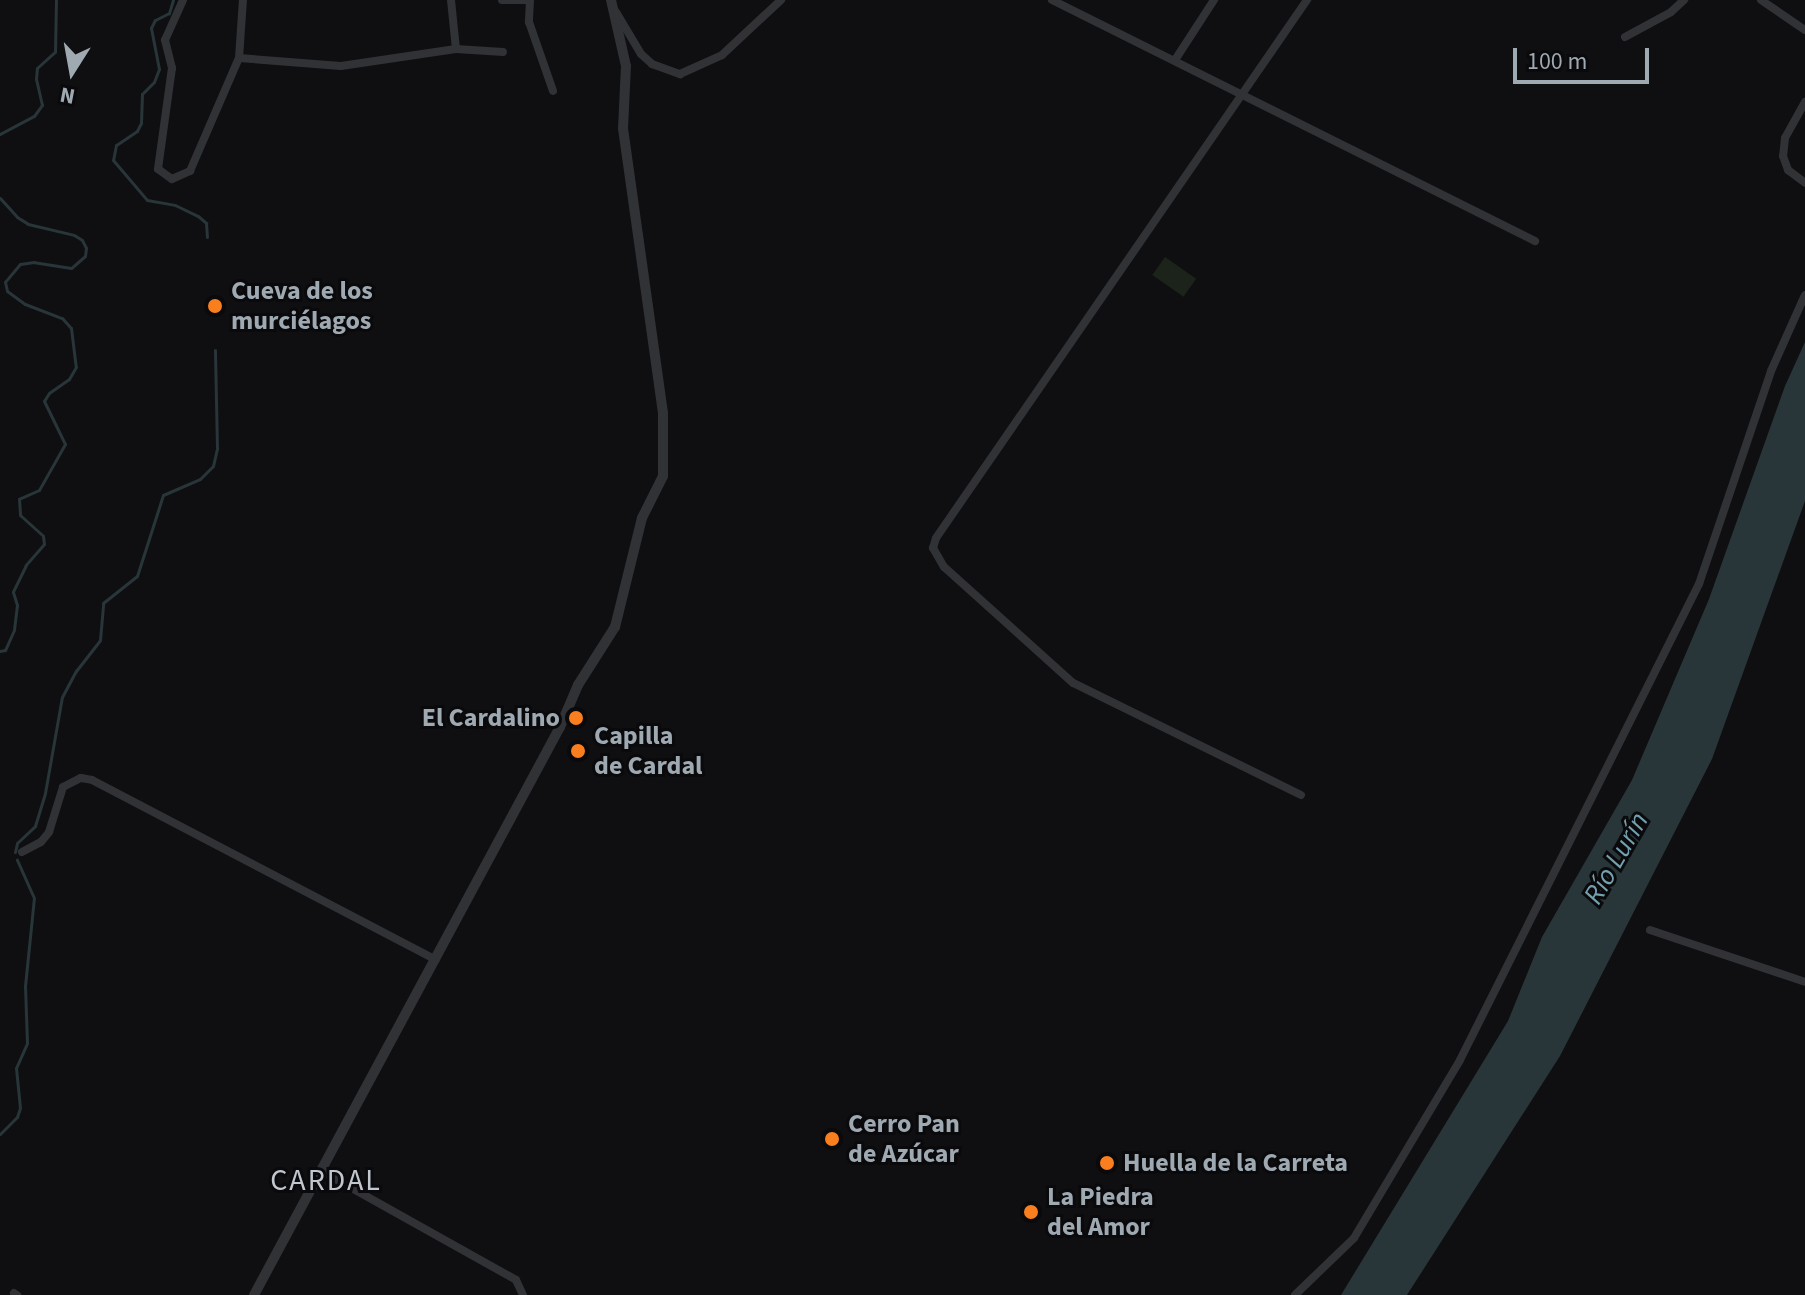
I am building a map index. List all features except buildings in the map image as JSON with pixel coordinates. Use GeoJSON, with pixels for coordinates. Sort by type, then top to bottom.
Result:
{"type":"FeatureCollection","features":[{"type":"Feature","properties":{"kind":"street"},"geometry":{"type":"LineString","coordinates":[[183,0],[165,40],[172,68],[158,157],[158,169],[165,177],[180,178],[190,171],[239,58],[243,0]]}},
{"type":"Feature","properties":{"kind":"street"},"geometry":{"type":"LineString","coordinates":[[451,0],[456,49]]}},
{"type":"Feature","properties":{"kind":"street"},"geometry":{"type":"LineString","coordinates":[[502,0],[529,0],[529,22],[553,91]]}},
{"type":"Feature","properties":{"kind":"street"},"geometry":{"type":"LineString","coordinates":[[612,4],[641,54],[652,64],[680,74],[722,55],[781,0]]}},
{"type":"Feature","properties":{"kind":"street"},"geometry":{"type":"LineString","coordinates":[[1052,0],[1244,93],[1535,241]]}},
{"type":"Feature","properties":{"kind":"street"},"geometry":{"type":"LineString","coordinates":[[1175,60],[1214,0]]}},
{"type":"Feature","properties":{"kind":"street"},"geometry":{"type":"LineString","coordinates":[[1301,795],[1073,683],[944,567],[933,548],[936,538],[1307,0]]}},
{"type":"Feature","properties":{"kind":"street"},"geometry":{"type":"LineString","coordinates":[[1625,37],[1671,12],[1684,0]]}},
{"type":"Feature","properties":{"kind":"street"},"geometry":{"type":"LineString","coordinates":[[1761,0],[1805,30]]}},
{"type":"Feature","properties":{"kind":"street"},"geometry":{"type":"LineString","coordinates":[[254,1295],[323,1172],[560,727],[578,685],[615,627],[642,518],[663,476],[663,413],[623,129],[626,66],[612,4]]}},
{"type":"Feature","properties":{"kind":"street"},"geometry":{"type":"LineString","coordinates":[[239,58],[358,65],[456,49],[503,52]]}},
{"type":"Feature","properties":{"kind":"street"},"geometry":{"type":"LineString","coordinates":[[1805,102],[1785,138],[1783,156],[1788,170],[1805,183]]}},
{"type":"Feature","properties":{"kind":"street"},"geometry":{"type":"LineString","coordinates":[[1295,1295],[1354,1238],[1460,1060],[1699,584],[1771,371],[1805,295]]}},
{"type":"Feature","properties":{"kind":"street"},"geometry":{"type":"LineString","coordinates":[[22,852],[41,842],[49,832],[63,787],[81,778],[92,780],[436,960]]}},
{"type":"Feature","properties":{"kind":"street"},"geometry":{"type":"LineString","coordinates":[[1650,930],[1805,982]]}},
{"type":"Feature","properties":{"kind":"street"},"geometry":{"type":"LineString","coordinates":[[323,1172],[516,1280],[523,1295]]}},
{"type":"Feature","properties":{"kind":"shaded area"},"geometry":{"type":"Polygon","coordinates":[[[1165,257],[1196,279],[1184,297],[1152,275],[1165,257]]]}},
{"type":"Feature","properties":{"kind":"water","name":"Río Lurín"},"geometry":{"type":"Polygon","coordinates":[[[1805,342],[1805,501],[1712,759],[1560,1056],[1407,1295],[1341,1295],[1508,1021],[1542,937],[1632,780],[1709,599],[1785,386],[1805,342]]]}},
{"type":"Feature","properties":{"kind":"waterway"},"geometry":{"type":"LineString","coordinates":[[0,134],[34,116],[42,105],[36,79],[37,68],[55,52],[56,0]]}},
{"type":"Feature","properties":{"kind":"waterway"},"geometry":{"type":"LineString","coordinates":[[173,0],[169,13],[155,20],[151,28],[159,69],[154,82],[142,94],[141,123],[137,131],[116,145],[113,160],[147,200],[175,205],[198,216],[206,223],[207,237]]}},
{"type":"Feature","properties":{"kind":"waterway"},"geometry":{"type":"LineString","coordinates":[[0,198],[28,224],[74,235],[82,240],[86,248],[85,256],[71,268],[34,262],[20,264],[5,282],[7,291],[25,304],[62,318],[71,328],[76,367],[69,379],[49,393],[44,401],[65,444],[39,490],[19,499],[20,515],[43,536],[44,544],[26,565],[13,592],[17,605],[14,630],[5,650],[0,651]]}},
{"type":"Feature","properties":{"kind":"waterway"},"geometry":{"type":"LineString","coordinates":[[15,852],[17,843],[35,826],[45,793],[62,697],[76,671],[100,640],[103,603],[137,576],[163,495],[200,479],[213,466],[217,448],[215,350]]}},
{"type":"Feature","properties":{"kind":"waterway"},"geometry":{"type":"LineString","coordinates":[[0,1134],[17,1117],[20,1108],[16,1068],[27,1043],[25,986],[34,898],[17,860]]}},
{"type":"Feature","properties":{"kind":"place","name":"Cueva de los murciélagos"},"geometry":{"type":"Point","coordinates":[215,306]}},
{"type":"Feature","properties":{"kind":"place","name":"El Cardalino"},"geometry":{"type":"Point","coordinates":[576,718]}},
{"type":"Feature","properties":{"kind":"place","name":"Capilla de Cardal"},"geometry":{"type":"Point","coordinates":[578,751]}},
{"type":"Feature","properties":{"kind":"place","name":"Cerro Pan de Azúcar"},"geometry":{"type":"Point","coordinates":[832,1139]}},
{"type":"Feature","properties":{"kind":"place","name":"Huella de la Carreta"},"geometry":{"type":"Point","coordinates":[1107,1163]}},
{"type":"Feature","properties":{"kind":"place","name":"La Piedra del Amor"},"geometry":{"type":"Point","coordinates":[1031,1212]}},
{"type":"Feature","properties":{"kind":"district","name":"CARDAL"},"geometry":{"type":"Point","coordinates":[326,1181]}}]}
